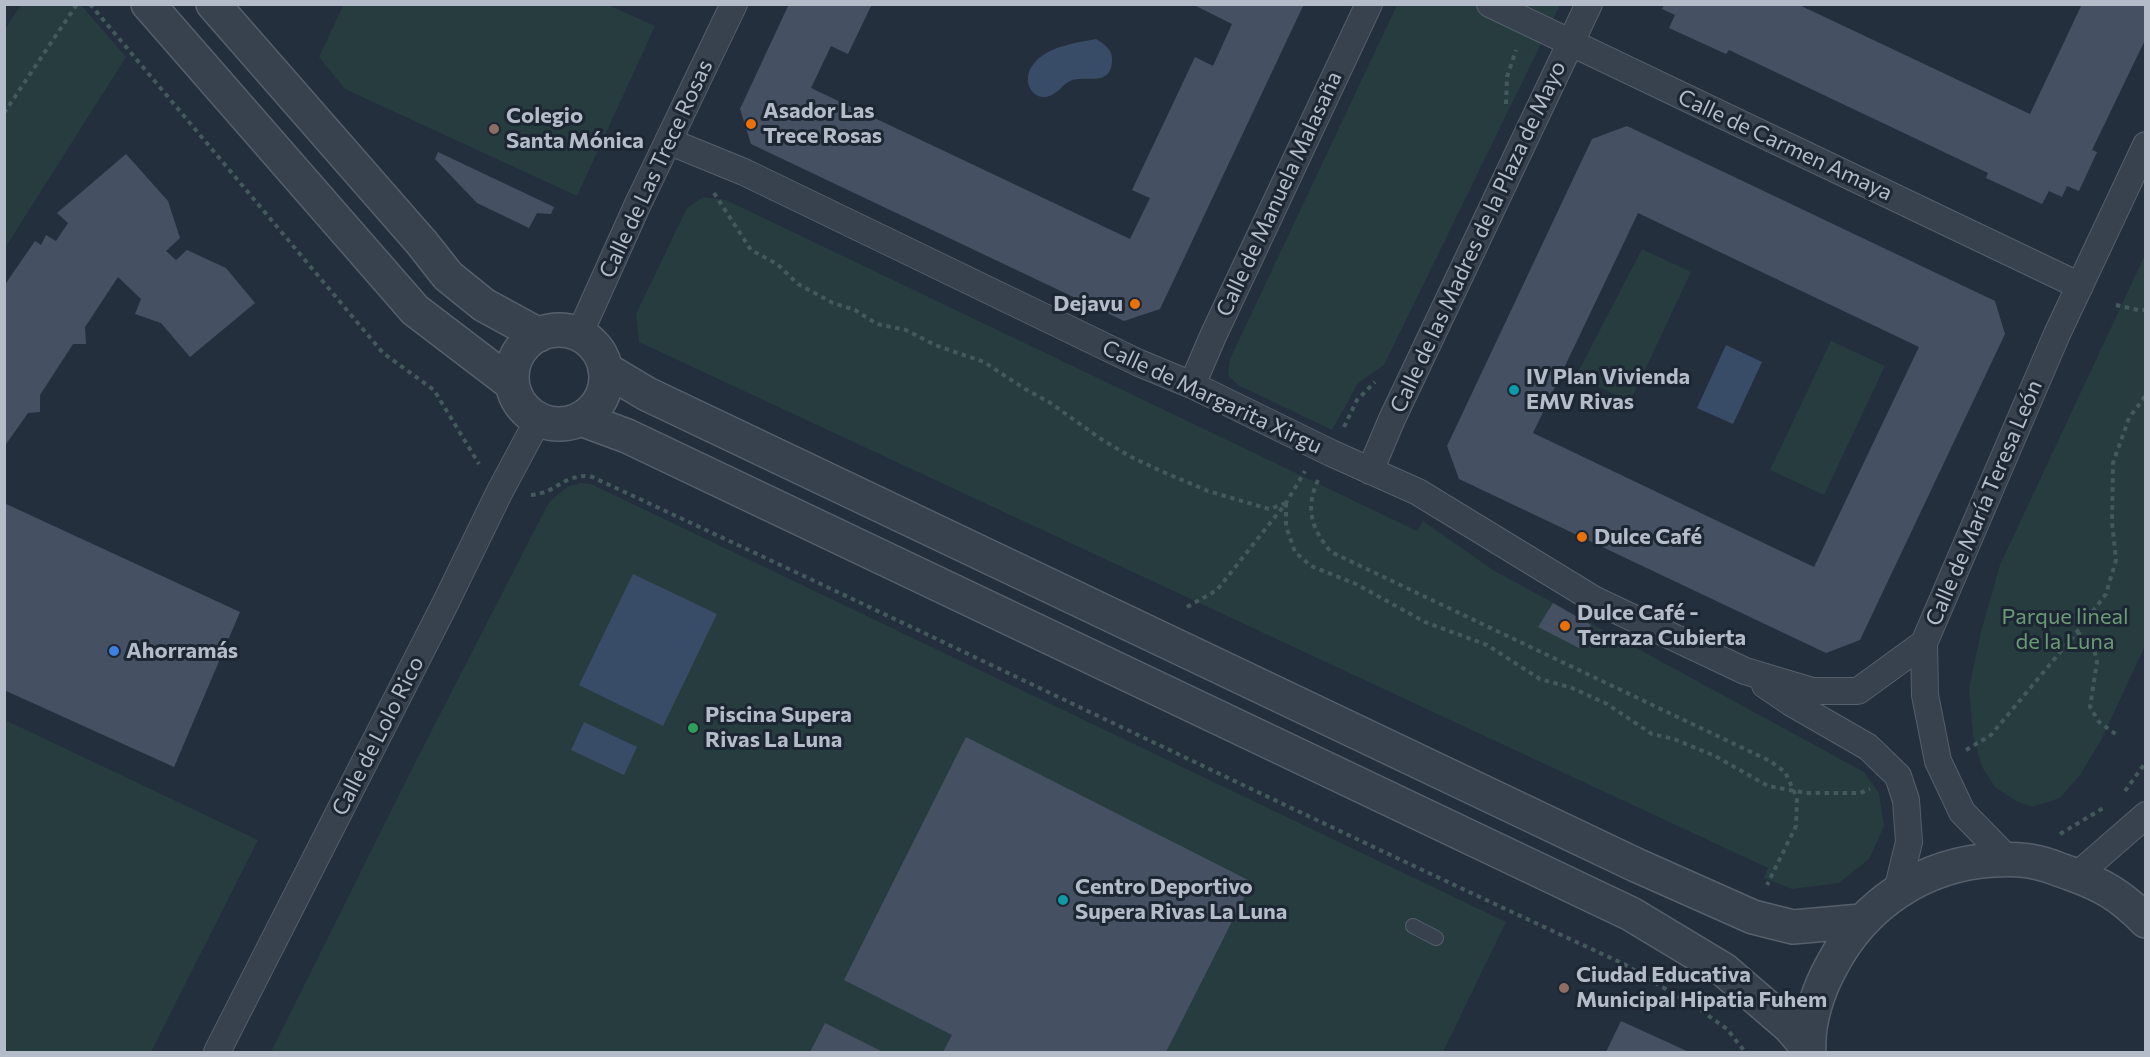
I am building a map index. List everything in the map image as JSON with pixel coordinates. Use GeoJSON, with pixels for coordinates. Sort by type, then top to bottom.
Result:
{"type":"FeatureCollection","features":[{"type":"Feature","properties":{"kind":"street"},"geometry":{"type":"LineString","coordinates":[[148,4],[415,310],[512,384]]}},
{"type":"Feature","properties":{"kind":"street"},"geometry":{"type":"LineString","coordinates":[[213,4],[422,243],[448,276],[484,305],[539,335]]}},
{"type":"Feature","properties":{"kind":"street","name":"Calle de Las Trece Rosas"},"geometry":{"type":"LineString","coordinates":[[579,334],[734,4]]}},
{"type":"Feature","properties":{"kind":"street","name":"Calle de Manuela Malasaña"},"geometry":{"type":"LineString","coordinates":[[1192,385],[1369,4]]}},
{"type":"Feature","properties":{"kind":"street","name":"Calle de Carmen Amaya"},"geometry":{"type":"LineString","coordinates":[[1490,4],[2080,286]]}},
{"type":"Feature","properties":{"kind":"street","name":"Calle de las Madres de la Plaza de Mayo"},"geometry":{"type":"LineString","coordinates":[[1370,471],[1392,419],[1589,4]]}},
{"type":"Feature","properties":{"kind":"street","name":"Calle de Margarita Xirgu"},"geometry":{"type":"LineString","coordinates":[[668,141],[744,172],[1139,363],[1192,385],[1331,453],[1418,492],[1595,600],[1745,671],[1812,691],[1858,691],[1924,643]]}},
{"type":"Feature","properties":{"kind":"street","name":"Calle de María Teresa León"},"geometry":{"type":"LineString","coordinates":[[2008,859],[1962,812],[1938,761],[1925,695],[1924,643],[2052,344],[2145,145]]}},
{"type":"Feature","properties":{"kind":"street"},"geometry":{"type":"LineString","coordinates":[[552,330],[566,330],[579,334],[601,355],[605,369],[602,398],[593,410],[581,419],[567,424],[552,424],[538,420],[526,411],[516,398],[512,384],[512,369],[526,343],[539,335],[552,330]]}},
{"type":"Feature","properties":{"kind":"street"},"geometry":{"type":"LineString","coordinates":[[605,369],[627,384],[679,409],[1614,855],[1753,917],[1793,927],[1862,921]]}},
{"type":"Feature","properties":{"kind":"street"},"geometry":{"type":"LineString","coordinates":[[581,419],[627,436],[1631,914],[1724,970],[1788,1026],[1809,1050]]}},
{"type":"Feature","properties":{"kind":"street","name":"Calle de Lolo Rico"},"geometry":{"type":"LineString","coordinates":[[217,1053],[538,420]]}},
{"type":"Feature","properties":{"kind":"street","name":"Calle de Margarita Xirgu"},"geometry":{"type":"LineString","coordinates":[[1745,671],[1790,702],[1868,747],[1898,776],[1906,800],[1909,842],[1897,891]]}},
{"type":"Feature","properties":{"kind":"street"},"geometry":{"type":"LineString","coordinates":[[2076,876],[2145,816]]}},
{"type":"Feature","properties":{"kind":"street"},"geometry":{"type":"LineString","coordinates":[[1809,1050],[1813,1014],[1824,980],[1840,949],[1862,921],[1897,891],[1922,877],[1950,867],[1979,861],[2008,859],[2037,862],[2099,884],[2129,905],[2145,921]]}},
{"type":"Feature","properties":{"kind":"lane"},"geometry":{"type":"LineString","coordinates":[[1413,926],[1436,938]]}},
{"type":"Feature","properties":{"kind":"path"},"geometry":{"type":"LineString","coordinates":[[4,113],[77,4]]}},
{"type":"Feature","properties":{"kind":"path"},"geometry":{"type":"LineString","coordinates":[[90,4],[383,353],[434,390],[483,471]]}},
{"type":"Feature","properties":{"kind":"path"},"geometry":{"type":"LineString","coordinates":[[1506,111],[1507,77],[1525,21]]}},
{"type":"Feature","properties":{"kind":"path"},"geometry":{"type":"LineString","coordinates":[[711,188],[751,250],[777,264],[798,284],[807,289],[833,303],[855,310],[877,324],[906,330],[935,345],[984,362],[1049,402],[1101,439],[1161,471],[1208,491],[1269,509],[1286,503]]}},
{"type":"Feature","properties":{"kind":"path"},"geometry":{"type":"LineString","coordinates":[[2116,304],[2145,310]]}},
{"type":"Feature","properties":{"kind":"path"},"geometry":{"type":"LineString","coordinates":[[1377,380],[1357,400],[1314,489],[1310,514],[1317,535],[1331,552],[1770,761],[1785,772],[1797,798],[1796,826],[1766,888]]}},
{"type":"Feature","properties":{"kind":"path"},"geometry":{"type":"LineString","coordinates":[[1961,753],[1991,735],[2106,594],[2116,560],[2112,522],[2113,463],[2129,418],[2145,396]]}},
{"type":"Feature","properties":{"kind":"path"},"geometry":{"type":"LineString","coordinates":[[529,495],[552,490],[565,480],[577,476],[590,476],[1377,850],[1624,964],[1699,1009],[1727,1029],[1745,1053]]}},
{"type":"Feature","properties":{"kind":"path"},"geometry":{"type":"LineString","coordinates":[[1187,607],[1217,590],[1286,503]]}},
{"type":"Feature","properties":{"kind":"path"},"geometry":{"type":"LineString","coordinates":[[1286,503],[1286,526],[1295,552],[1311,566],[1356,584],[1425,622],[1487,645],[1540,679],[1572,688],[1607,704],[1652,734],[1674,739],[1715,756],[1768,786],[1794,792],[1860,793],[1871,789]]}},
{"type":"Feature","properties":{"kind":"path"},"geometry":{"type":"LineString","coordinates":[[2077,632],[2093,645],[2097,662],[2090,707],[2099,722],[2117,735]]}},
{"type":"Feature","properties":{"kind":"path"},"geometry":{"type":"LineString","coordinates":[[2121,796],[2145,762]]}},
{"type":"Feature","properties":{"kind":"path"},"geometry":{"type":"LineString","coordinates":[[2052,839],[2114,802]]}},
{"type":"Feature","properties":{"kind":"green space","name":"Colegio Santa Mónica"},"geometry":{"type":"Polygon","coordinates":[[[344,4],[608,5],[655,26],[577,196],[345,89],[319,57],[344,4]]]}},
{"type":"Feature","properties":{"kind":"green space"},"geometry":{"type":"Polygon","coordinates":[[[21,5],[81,5],[126,57],[5,248],[5,29],[21,5]]]}},
{"type":"Feature","properties":{"kind":"green space"},"geometry":{"type":"Polygon","coordinates":[[[1397,5],[1560,5],[1384,365],[1358,383],[1332,430],[1238,385],[1228,375],[1230,359],[1397,5]]]}},
{"type":"Feature","properties":{"kind":"green space"},"geometry":{"type":"Polygon","coordinates":[[[703,197],[726,200],[1417,531],[1423,521],[1493,570],[1864,772],[1879,793],[1884,826],[1869,859],[1839,883],[1792,889],[1764,878],[1768,868],[639,342],[636,314],[687,208],[703,197]]]}},
{"type":"Feature","properties":{"kind":"green space"},"geometry":{"type":"Polygon","coordinates":[[[1642,249],[1691,272],[1630,402],[1576,376],[1642,249]]]}},
{"type":"Feature","properties":{"kind":"green space","name":"Parque lineal de la Luna"},"geometry":{"type":"Polygon","coordinates":[[[2145,255],[2145,646],[2101,740],[2080,775],[2060,798],[2032,807],[2016,801],[1995,787],[1982,767],[1973,736],[1969,688],[1981,632],[2000,565],[2145,255]]]}},
{"type":"Feature","properties":{"kind":"green space"},"geometry":{"type":"Polygon","coordinates":[[[1831,341],[1885,366],[1824,495],[1770,470],[1831,341]]]}},
{"type":"Feature","properties":{"kind":"green space"},"geometry":{"type":"Polygon","coordinates":[[[581,483],[591,484],[1506,922],[1443,1052],[271,1052],[413,767],[549,502],[567,487],[581,483]]]}},
{"type":"Feature","properties":{"kind":"green space"},"geometry":{"type":"Polygon","coordinates":[[[5,720],[258,840],[151,1052],[5,1052],[5,720]]]}},
{"type":"Feature","properties":{"kind":"water"},"geometry":{"type":"Polygon","coordinates":[[[1096,39],[1111,52],[1111,68],[1108,74],[1097,79],[1070,81],[1048,97],[1036,95],[1031,90],[1028,84],[1030,69],[1042,56],[1064,46],[1096,39]]]}},
{"type":"Feature","properties":{"kind":"water"},"geometry":{"type":"Polygon","coordinates":[[[1726,345],[1762,362],[1733,424],[1697,408],[1726,345]]]}},
{"type":"Feature","properties":{"kind":"water"},"geometry":{"type":"Polygon","coordinates":[[[633,574],[717,614],[663,726],[579,685],[633,574]]]}},
{"type":"Feature","properties":{"kind":"water"},"geometry":{"type":"Polygon","coordinates":[[[584,722],[637,747],[624,775],[571,750],[584,722]]]}},
{"type":"Feature","properties":{"kind":"building"},"geometry":{"type":"Polygon","coordinates":[[[789,4],[872,4],[848,54],[831,46],[811,88],[1130,239],[1150,198],[1132,190],[1195,57],[1213,66],[1232,24],[1192,4],[1304,4],[1160,309],[1124,321],[751,144],[740,109],[789,4]]]}},
{"type":"Feature","properties":{"kind":"building"},"geometry":{"type":"Polygon","coordinates":[[[1664,4],[1797,4],[2030,114],[2082,4],[2146,4],[2146,38],[2092,150],[2097,152],[2079,191],[2067,186],[2062,197],[2049,191],[2042,204],[1986,178],[1988,173],[1729,50],[1726,54],[1669,28],[1675,15],[1662,9],[1664,4]]]}},
{"type":"Feature","properties":{"kind":"building","name":"IV Plan Vivienda EMV Rivas"},"geometry":{"type":"Polygon","coordinates":[[[1627,126],[1995,301],[2005,334],[1860,640],[1826,653],[1459,479],[1447,446],[1592,139],[1627,126]],[[1638,213],[1533,433],[1814,567],[1919,347],[1638,213]]]}},
{"type":"Feature","properties":{"kind":"building"},"geometry":{"type":"Polygon","coordinates":[[[438,152],[554,207],[551,214],[537,213],[529,228],[477,203],[435,159],[438,152]]]}},
{"type":"Feature","properties":{"kind":"building"},"geometry":{"type":"Polygon","coordinates":[[[126,154],[168,201],[180,238],[166,251],[176,260],[187,250],[226,268],[255,303],[190,357],[161,323],[135,314],[141,299],[118,277],[85,327],[86,344],[73,344],[40,395],[40,412],[28,413],[4,447],[4,286],[35,241],[41,245],[46,235],[56,241],[68,223],[57,213],[126,154]]]}},
{"type":"Feature","properties":{"kind":"building","name":"Ahorramás"},"geometry":{"type":"Polygon","coordinates":[[[4,503],[240,612],[174,767],[4,690],[4,503]]]}},
{"type":"Feature","properties":{"kind":"building","name":"Dulce Café - Terraza Cubierta"},"geometry":{"type":"Polygon","coordinates":[[[1553,603],[1591,625],[1579,648],[1538,627],[1553,603]]]}},
{"type":"Feature","properties":{"kind":"building","name":"Centro Deportivo Supera Rivas La Luna"},"geometry":{"type":"Polygon","coordinates":[[[966,737],[1252,882],[1166,1052],[943,1052],[952,1035],[844,980],[966,737]]]}},
{"type":"Feature","properties":{"kind":"building"},"geometry":{"type":"Polygon","coordinates":[[[1621,1021],[1689,1052],[1606,1052],[1621,1021]]]}},
{"type":"Feature","properties":{"kind":"building"},"geometry":{"type":"Polygon","coordinates":[[[825,1023],[883,1052],[810,1052],[825,1023]]]}},
{"type":"Feature","properties":{"kind":"place","name":"Asador Las Trece Rosas"},"geometry":{"type":"Point","coordinates":[751,124]}},
{"type":"Feature","properties":{"kind":"place","name":"Colegio Santa Mónica"},"geometry":{"type":"Point","coordinates":[494,129]}},
{"type":"Feature","properties":{"kind":"place","name":"Dejavu"},"geometry":{"type":"Point","coordinates":[1135,304]}},
{"type":"Feature","properties":{"kind":"place","name":"IV Plan Vivienda EMV Rivas"},"geometry":{"type":"Point","coordinates":[1514,390]}},
{"type":"Feature","properties":{"kind":"place","name":"Dulce Café"},"geometry":{"type":"Point","coordinates":[1582,537]}},
{"type":"Feature","properties":{"kind":"place","name":"Dulce Café - Terraza Cubierta"},"geometry":{"type":"Point","coordinates":[1565,626]}},
{"type":"Feature","properties":{"kind":"place","name":"Ahorramás"},"geometry":{"type":"Point","coordinates":[114,651]}},
{"type":"Feature","properties":{"kind":"place","name":"Piscina Supera Rivas La Luna"},"geometry":{"type":"Point","coordinates":[693,728]}},
{"type":"Feature","properties":{"kind":"place","name":"Centro Deportivo Supera Rivas La Luna"},"geometry":{"type":"Point","coordinates":[1063,900]}},
{"type":"Feature","properties":{"kind":"place","name":"Ciudad Educativa Municipal Hipatia Fuhem"},"geometry":{"type":"Point","coordinates":[1564,988]}}]}
